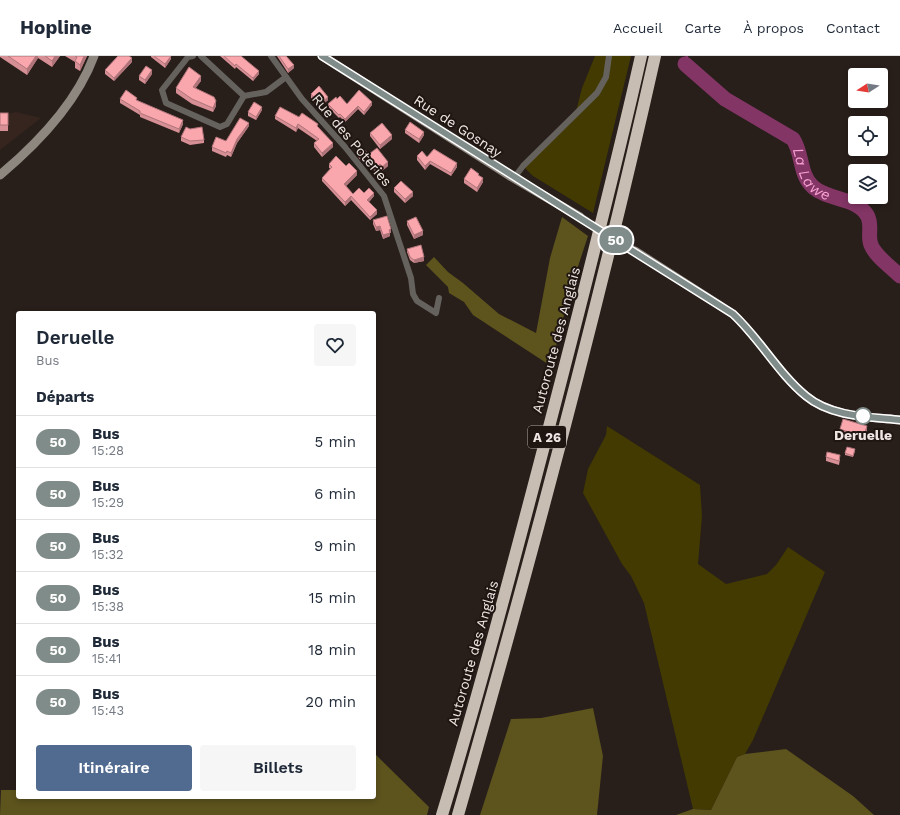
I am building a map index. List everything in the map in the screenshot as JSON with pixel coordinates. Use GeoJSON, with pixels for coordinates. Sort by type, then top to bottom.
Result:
{"type":"FeatureCollection","features":[{"type":"Feature","properties":{"kind":"highway","name":"Autoroute des Anglais"},"geometry":{"type":"LineString","coordinates":[[442,815],[474,708],[512,570],[599,235],[641,56]]}},
{"type":"Feature","properties":{"kind":"highway","name":"Autoroute des Anglais"},"geometry":{"type":"LineString","coordinates":[[458,815],[526,573],[590,332],[655,56]]}},
{"type":"Feature","properties":{"kind":"street"},"geometry":{"type":"LineString","coordinates":[[0,175],[44,132],[64,108],[90,68],[94,56]]}},
{"type":"Feature","properties":{"kind":"street"},"geometry":{"type":"LineString","coordinates":[[193,56],[188,57],[162,90],[166,103],[220,127],[227,124],[244,96],[266,92],[286,77]]}},
{"type":"Feature","properties":{"kind":"street"},"geometry":{"type":"LineString","coordinates":[[202,56],[244,96]]}},
{"type":"Feature","properties":{"kind":"street","name":"Rue des Poteries"},"geometry":{"type":"LineString","coordinates":[[271,56],[286,77],[384,196],[411,278],[413,294],[417,301],[436,313],[439,298]]}},
{"type":"Feature","properties":{"kind":"street","name":"Rue de Gosnay"},"geometry":{"type":"LineString","coordinates":[[322,56],[514,178],[580,217]]}},
{"type":"Feature","properties":{"kind":"street"},"geometry":{"type":"LineString","coordinates":[[514,178],[523,166],[597,93],[606,77],[609,56]]}},
{"type":"Feature","properties":{"kind":"street"},"geometry":{"type":"LineString","coordinates":[[635,251],[733,314],[745,326],[789,379],[807,397],[838,411],[868,417],[900,420]]}},
{"type":"Feature","properties":{"kind":"shaded area"},"geometry":{"type":"Polygon","coordinates":[[[595,56],[631,56],[593,213],[533,176],[523,166],[575,115],[582,88],[595,56]]]}},
{"type":"Feature","properties":{"kind":"shaded area"},"geometry":{"type":"Polygon","coordinates":[[[16,112],[41,118],[0,150],[0,115],[16,112]]]}},
{"type":"Feature","properties":{"kind":"shaded area"},"geometry":{"type":"Polygon","coordinates":[[[562,217],[588,236],[570,291],[551,366],[473,315],[464,302],[449,293],[448,287],[426,265],[434,257],[448,272],[499,314],[536,333],[550,258],[562,217]]]}},
{"type":"Feature","properties":{"kind":"shaded area"},"geometry":{"type":"Polygon","coordinates":[[[607,426],[700,485],[702,516],[698,564],[726,584],[767,574],[776,565],[788,547],[825,572],[753,740],[745,754],[737,757],[711,810],[693,809],[644,603],[631,576],[622,564],[583,493],[588,469],[606,435],[607,426]]]}},
{"type":"Feature","properties":{"kind":"shaded area"},"geometry":{"type":"Polygon","coordinates":[[[593,708],[603,756],[597,815],[480,815],[511,719],[541,718],[593,708]]]}},
{"type":"Feature","properties":{"kind":"shaded area"},"geometry":{"type":"Polygon","coordinates":[[[786,749],[853,796],[874,815],[676,815],[693,809],[711,810],[737,757],[745,754],[786,749]]]}},
{"type":"Feature","properties":{"kind":"shaded area"},"geometry":{"type":"Polygon","coordinates":[[[376,755],[429,807],[427,815],[0,815],[1,790],[16,790],[16,799],[376,799],[376,755]]]}},
{"type":"Feature","properties":{"kind":"building"},"geometry":{"type":"Polygon","coordinates":[[[8,56],[36,56],[27,69],[8,56]]]}},
{"type":"Feature","properties":{"kind":"building"},"geometry":{"type":"Polygon","coordinates":[[[45,56],[55,56],[52,61],[45,56]]]}},
{"type":"Feature","properties":{"kind":"building"},"geometry":{"type":"Polygon","coordinates":[[[75,56],[84,56],[80,65],[75,61],[77,57],[75,56]]]}},
{"type":"Feature","properties":{"kind":"building"},"geometry":{"type":"Polygon","coordinates":[[[118,56],[129,56],[132,58],[114,78],[105,70],[118,56]]]}},
{"type":"Feature","properties":{"kind":"building"},"geometry":{"type":"Polygon","coordinates":[[[154,56],[171,56],[165,64],[154,56]]]}},
{"type":"Feature","properties":{"kind":"building"},"geometry":{"type":"Polygon","coordinates":[[[224,56],[241,56],[259,71],[253,78],[236,64],[235,66],[224,56]]]}},
{"type":"Feature","properties":{"kind":"building"},"geometry":{"type":"Polygon","coordinates":[[[279,56],[286,56],[294,65],[288,69],[279,56]]]}},
{"type":"Feature","properties":{"kind":"building"},"geometry":{"type":"Polygon","coordinates":[[[146,66],[152,70],[145,80],[139,76],[146,66]]]}},
{"type":"Feature","properties":{"kind":"building"},"geometry":{"type":"Polygon","coordinates":[[[189,67],[201,76],[193,87],[214,97],[216,101],[213,108],[192,99],[176,88],[189,67]]]}},
{"type":"Feature","properties":{"kind":"building"},"geometry":{"type":"Polygon","coordinates":[[[319,86],[328,97],[319,105],[311,94],[319,86]]]}},
{"type":"Feature","properties":{"kind":"building"},"geometry":{"type":"Polygon","coordinates":[[[126,90],[137,98],[136,100],[183,120],[179,129],[140,113],[140,111],[120,99],[126,90]]]}},
{"type":"Feature","properties":{"kind":"building"},"geometry":{"type":"Polygon","coordinates":[[[359,90],[372,102],[364,112],[358,106],[345,119],[328,104],[336,97],[337,99],[340,96],[347,104],[359,90]]]}},
{"type":"Feature","properties":{"kind":"building"},"geometry":{"type":"Polygon","coordinates":[[[254,102],[262,107],[256,117],[248,112],[254,102]]]}},
{"type":"Feature","properties":{"kind":"building"},"geometry":{"type":"Polygon","coordinates":[[[280,107],[299,117],[302,113],[318,124],[317,126],[333,143],[322,153],[314,143],[319,139],[298,124],[296,128],[275,116],[280,107]]]}},
{"type":"Feature","properties":{"kind":"building"},"geometry":{"type":"Polygon","coordinates":[[[0,113],[8,113],[8,125],[0,125],[0,113]]]}},
{"type":"Feature","properties":{"kind":"building"},"geometry":{"type":"Polygon","coordinates":[[[240,118],[249,123],[237,139],[231,153],[227,151],[226,153],[212,147],[216,137],[226,141],[240,118]]]}},
{"type":"Feature","properties":{"kind":"building"},"geometry":{"type":"Polygon","coordinates":[[[410,122],[424,132],[419,139],[405,130],[410,122]]]}},
{"type":"Feature","properties":{"kind":"building"},"geometry":{"type":"Polygon","coordinates":[[[382,123],[392,135],[380,145],[370,133],[382,123]]]}},
{"type":"Feature","properties":{"kind":"building"},"geometry":{"type":"Polygon","coordinates":[[[186,127],[190,129],[202,127],[204,140],[190,141],[181,137],[186,127]]]}},
{"type":"Feature","properties":{"kind":"building"},"geometry":{"type":"Polygon","coordinates":[[[377,148],[388,162],[382,167],[380,164],[375,169],[365,157],[377,148]]]}},
{"type":"Feature","properties":{"kind":"building"},"geometry":{"type":"Polygon","coordinates":[[[364,149],[369,154],[363,159],[358,153],[364,149]]]}},
{"type":"Feature","properties":{"kind":"building"},"geometry":{"type":"Polygon","coordinates":[[[434,149],[457,163],[451,173],[430,161],[425,166],[417,156],[422,151],[427,157],[434,149]]]}},
{"type":"Feature","properties":{"kind":"building"},"geometry":{"type":"Polygon","coordinates":[[[336,156],[346,166],[349,163],[357,171],[344,184],[353,194],[359,188],[364,193],[369,188],[374,193],[367,200],[377,210],[370,217],[351,196],[345,202],[322,178],[332,167],[329,164],[336,156]]]}},
{"type":"Feature","properties":{"kind":"building"},"geometry":{"type":"Polygon","coordinates":[[[471,168],[483,178],[477,188],[464,179],[471,168]]]}},
{"type":"Feature","properties":{"kind":"building"},"geometry":{"type":"Polygon","coordinates":[[[401,181],[413,192],[405,199],[394,188],[401,181]]]}},
{"type":"Feature","properties":{"kind":"building"},"geometry":{"type":"Polygon","coordinates":[[[387,216],[391,229],[389,230],[390,233],[383,235],[380,226],[376,227],[373,220],[387,216]]]}},
{"type":"Feature","properties":{"kind":"building"},"geometry":{"type":"Polygon","coordinates":[[[416,217],[423,231],[414,235],[407,221],[416,217]]]}},
{"type":"Feature","properties":{"kind":"building"},"geometry":{"type":"Polygon","coordinates":[[[421,245],[424,257],[414,260],[410,257],[407,249],[421,245]]]}},
{"type":"Feature","properties":{"kind":"building"},"geometry":{"type":"Polygon","coordinates":[[[843,419],[867,426],[864,435],[862,437],[840,429],[843,419]]]}},
{"type":"Feature","properties":{"kind":"building"},"geometry":{"type":"Polygon","coordinates":[[[847,447],[855,449],[853,456],[845,453],[847,447]]]}},
{"type":"Feature","properties":{"kind":"building"},"geometry":{"type":"Polygon","coordinates":[[[827,452],[840,455],[839,461],[826,457],[827,452]]]}},
{"type":"Feature","properties":{"kind":"waterway"},"geometry":{"type":"LineString","coordinates":[[685,64],[687,56]]}},
{"type":"Feature","properties":{"kind":"waterway","name":"La Lawe"},"geometry":{"type":"LineString","coordinates":[[685,64],[725,99],[793,139],[805,176],[809,182],[819,191],[849,202],[862,209],[870,222],[870,241],[873,249],[880,258],[900,276]]}},
{"type":"Feature","properties":{"kind":"tunnel"},"geometry":{"type":"LineString","coordinates":[[580,217],[635,251]]}},
{"type":"Feature","properties":{"kind":"bus line","name":"50"},"geometry":{"type":"LineString","coordinates":[[322,56],[510,176],[635,251],[733,314],[745,326],[789,379],[807,397],[826,407],[838,411],[868,417],[900,420]]}},
{"type":"Feature","properties":{"kind":"place","name":"Deruelle"},"geometry":{"type":"Point","coordinates":[863,416]}}]}
